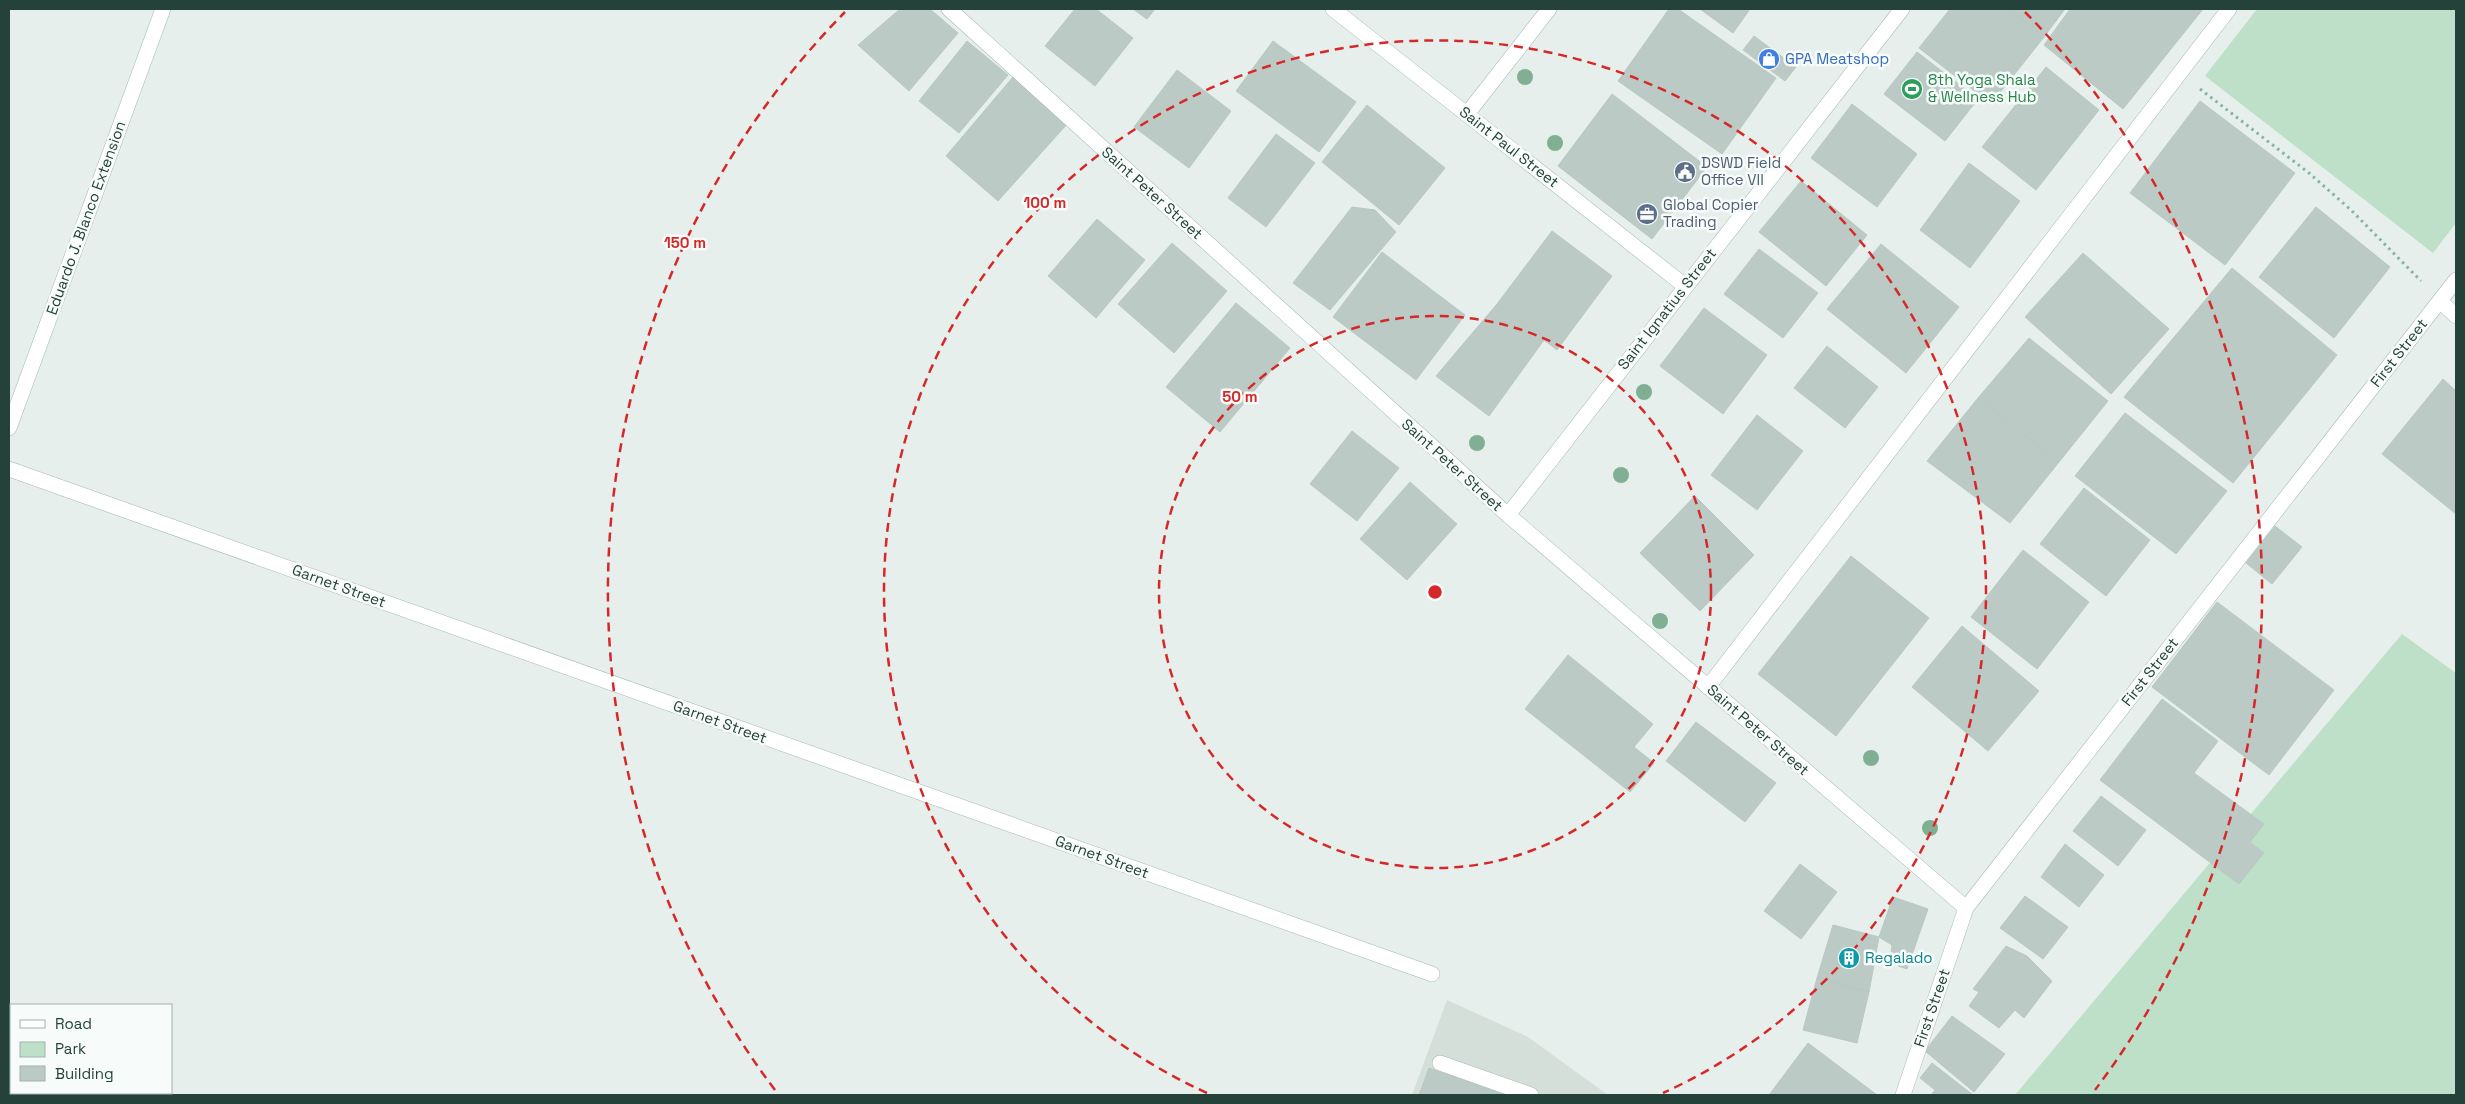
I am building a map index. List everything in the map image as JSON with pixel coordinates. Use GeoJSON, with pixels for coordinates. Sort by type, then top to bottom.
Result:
{"type":"FeatureCollection","features":[{"type":"Feature","properties":{"kind":"street","name":"Eduardo J. Blanco Extension"},"geometry":{"type":"LineString","coordinates":[[9,428],[163,9]]}},
{"type":"Feature","properties":{"kind":"street","name":"Saint Peter Street"},"geometry":{"type":"LineString","coordinates":[[949,9],[1508,515],[1966,908]]}},
{"type":"Feature","properties":{"kind":"street","name":"Saint Paul Street"},"geometry":{"type":"LineString","coordinates":[[1333,9],[1685,286]]}},
{"type":"Feature","properties":{"kind":"street"},"geometry":{"type":"LineString","coordinates":[[1467,114],[1549,9]]}},
{"type":"Feature","properties":{"kind":"street","name":"Saint Ignatius Street"},"geometry":{"type":"LineString","coordinates":[[1508,515],[1902,9]]}},
{"type":"Feature","properties":{"kind":"street"},"geometry":{"type":"LineString","coordinates":[[1708,687],[2229,9]]}},
{"type":"Feature","properties":{"kind":"street","name":"First Street"},"geometry":{"type":"LineString","coordinates":[[1902,1095],[1966,908],[2456,280]]}},
{"type":"Feature","properties":{"kind":"street"},"geometry":{"type":"LineString","coordinates":[[2440,301],[2456,316]]}},
{"type":"Feature","properties":{"kind":"street","name":"Garnet Street"},"geometry":{"type":"LineString","coordinates":[[9,469],[1432,974]]}},
{"type":"Feature","properties":{"kind":"street"},"geometry":{"type":"LineString","coordinates":[[1440,1063],[1531,1095]]}},
{"type":"Feature","properties":{"kind":"path"},"geometry":{"type":"LineString","coordinates":[[2180,73],[2309,173],[2351,210],[2440,301]]}},
{"type":"Feature","properties":{"kind":"shaded area"},"geometry":{"type":"Polygon","coordinates":[[[1447,1000],[1528,1037],[1608,1095],[1412,1095],[1447,1000]]]}},
{"type":"Feature","properties":{"kind":"green space"},"geometry":{"type":"Polygon","coordinates":[[[2257,9],[2456,9],[2456,223],[2433,253],[2205,76],[2257,9]]]}},
{"type":"Feature","properties":{"kind":"green space"},"geometry":{"type":"Polygon","coordinates":[[[2402,634],[2456,673],[2456,1095],[2015,1095],[2402,634]]]}},
{"type":"Feature","properties":{"kind":"building"},"geometry":{"type":"Polygon","coordinates":[[[900,9],[930,9],[958,33],[909,91],[858,45],[900,9]]]}},
{"type":"Feature","properties":{"kind":"building"},"geometry":{"type":"Polygon","coordinates":[[[1075,9],[1096,9],[1133,38],[1095,86],[1045,46],[1075,9]]]}},
{"type":"Feature","properties":{"kind":"building"},"geometry":{"type":"Polygon","coordinates":[[[1133,9],[1155,9],[1147,19],[1133,9]]]}},
{"type":"Feature","properties":{"kind":"building"},"geometry":{"type":"Polygon","coordinates":[[[1669,9],[1678,9],[1776,78],[1722,154],[1618,81],[1669,9]]]}},
{"type":"Feature","properties":{"kind":"building"},"geometry":{"type":"Polygon","coordinates":[[[1700,9],[1750,9],[1733,33],[1700,9]]]}},
{"type":"Feature","properties":{"kind":"building"},"geometry":{"type":"Polygon","coordinates":[[[1950,9],[2008,9],[2044,37],[1991,104],[1919,48],[1950,9]]]}},
{"type":"Feature","properties":{"kind":"building"},"geometry":{"type":"Polygon","coordinates":[[[2008,9],[2065,9],[2044,37],[2008,9]]]}},
{"type":"Feature","properties":{"kind":"building"},"geometry":{"type":"Polygon","coordinates":[[[2070,9],[2203,9],[2123,109],[2044,45],[2070,9]]]}},
{"type":"Feature","properties":{"kind":"building","name":"GPA Meatshop"},"geometry":{"type":"Polygon","coordinates":[[[1754,36],[1796,67],[1785,81],[1743,50],[1754,36]]]}},
{"type":"Feature","properties":{"kind":"building"},"geometry":{"type":"Polygon","coordinates":[[[967,41],[1008,75],[959,133],[919,101],[967,41]]]}},
{"type":"Feature","properties":{"kind":"building"},"geometry":{"type":"Polygon","coordinates":[[[1273,41],[1356,102],[1319,152],[1236,91],[1273,41]]]}},
{"type":"Feature","properties":{"kind":"building","name":"8th Yoga Shala & Wellness Hub"},"geometry":{"type":"Polygon","coordinates":[[[1917,52],[1978,99],[1945,141],[1884,94],[1917,52]]]}},
{"type":"Feature","properties":{"kind":"building"},"geometry":{"type":"Polygon","coordinates":[[[2046,67],[2099,110],[2036,190],[1982,147],[2046,67]]]}},
{"type":"Feature","properties":{"kind":"building"},"geometry":{"type":"Polygon","coordinates":[[[1177,70],[1231,111],[1189,168],[1134,127],[1177,70]]]}},
{"type":"Feature","properties":{"kind":"building"},"geometry":{"type":"Polygon","coordinates":[[[1013,77],[1068,123],[998,201],[946,156],[1013,77]]]}},
{"type":"Feature","properties":{"kind":"building"},"geometry":{"type":"Polygon","coordinates":[[[1612,94],[1707,167],[1652,239],[1558,166],[1612,94]]]}},
{"type":"Feature","properties":{"kind":"building"},"geometry":{"type":"Polygon","coordinates":[[[2200,101],[2295,173],[2225,265],[2130,193],[2200,101]]]}},
{"type":"Feature","properties":{"kind":"building"},"geometry":{"type":"Polygon","coordinates":[[[1852,104],[1917,154],[1877,207],[1811,158],[1852,104]]]}},
{"type":"Feature","properties":{"kind":"building"},"geometry":{"type":"Polygon","coordinates":[[[1367,105],[1445,168],[1399,225],[1322,162],[1367,105]]]}},
{"type":"Feature","properties":{"kind":"building"},"geometry":{"type":"Polygon","coordinates":[[[1276,134],[1315,163],[1266,227],[1228,198],[1276,134]]]}},
{"type":"Feature","properties":{"kind":"building"},"geometry":{"type":"Polygon","coordinates":[[[1969,163],[2020,201],[1970,268],[1920,230],[1969,163]]]}},
{"type":"Feature","properties":{"kind":"building"},"geometry":{"type":"Polygon","coordinates":[[[1801,181],[1867,235],[1826,286],[1759,232],[1801,181]]]}},
{"type":"Feature","properties":{"kind":"building"},"geometry":{"type":"Polygon","coordinates":[[[1352,207],[1375,210],[1396,232],[1330,310],[1293,283],[1352,207]]]}},
{"type":"Feature","properties":{"kind":"building"},"geometry":{"type":"Polygon","coordinates":[[[2316,207],[2390,267],[2334,338],[2259,277],[2316,207]]]}},
{"type":"Feature","properties":{"kind":"building"},"geometry":{"type":"Polygon","coordinates":[[[1097,219],[1145,260],[1096,318],[1048,276],[1097,219]]]}},
{"type":"Feature","properties":{"kind":"building"},"geometry":{"type":"Polygon","coordinates":[[[1552,231],[1612,276],[1557,350],[1497,304],[1552,231]]]}},
{"type":"Feature","properties":{"kind":"building"},"geometry":{"type":"Polygon","coordinates":[[[1172,243],[1227,291],[1174,353],[1118,304],[1172,243]]]}},
{"type":"Feature","properties":{"kind":"building"},"geometry":{"type":"Polygon","coordinates":[[[1881,244],[1959,307],[1906,373],[1827,309],[1881,244]]]}},
{"type":"Feature","properties":{"kind":"building"},"geometry":{"type":"Polygon","coordinates":[[[1759,249],[1818,293],[1783,338],[1724,294],[1759,249]]]}},
{"type":"Feature","properties":{"kind":"building"},"geometry":{"type":"Polygon","coordinates":[[[1382,252],[1465,315],[1416,380],[1333,317],[1382,252]]]}},
{"type":"Feature","properties":{"kind":"building"},"geometry":{"type":"Polygon","coordinates":[[[2083,253],[2169,329],[2111,394],[2025,317],[2083,253]]]}},
{"type":"Feature","properties":{"kind":"building"},"geometry":{"type":"Polygon","coordinates":[[[2232,268],[2337,355],[2233,483],[2124,397],[2232,268]]]}},
{"type":"Feature","properties":{"kind":"building"},"geometry":{"type":"Polygon","coordinates":[[[1236,303],[1290,348],[1220,432],[1166,387],[1236,303]]]}},
{"type":"Feature","properties":{"kind":"building"},"geometry":{"type":"Polygon","coordinates":[[[1497,304],[1544,340],[1489,416],[1436,376],[1497,304]]]}},
{"type":"Feature","properties":{"kind":"building"},"geometry":{"type":"Polygon","coordinates":[[[1704,308],[1767,355],[1723,414],[1660,366],[1704,308]]]}},
{"type":"Feature","properties":{"kind":"building"},"geometry":{"type":"Polygon","coordinates":[[[2029,338],[2108,401],[2059,462],[1978,398],[2029,338]]]}},
{"type":"Feature","properties":{"kind":"building"},"geometry":{"type":"Polygon","coordinates":[[[1827,346],[1878,387],[1845,428],[1794,388],[1827,346]]]}},
{"type":"Feature","properties":{"kind":"building"},"geometry":{"type":"Polygon","coordinates":[[[2443,379],[2456,391],[2456,514],[2382,454],[2443,379]]]}},
{"type":"Feature","properties":{"kind":"building"},"geometry":{"type":"Polygon","coordinates":[[[1978,398],[2059,462],[2010,523],[1927,461],[1978,398]]]}},
{"type":"Feature","properties":{"kind":"building"},"geometry":{"type":"Polygon","coordinates":[[[2125,413],[2227,491],[2176,554],[2075,476],[2125,413]]]}},
{"type":"Feature","properties":{"kind":"building"},"geometry":{"type":"Polygon","coordinates":[[[1757,415],[1803,451],[1757,510],[1711,475],[1757,415]]]}},
{"type":"Feature","properties":{"kind":"building"},"geometry":{"type":"Polygon","coordinates":[[[1352,431],[1399,468],[1357,521],[1310,484],[1352,431]]]}},
{"type":"Feature","properties":{"kind":"building"},"geometry":{"type":"Polygon","coordinates":[[[1410,482],[1457,524],[1407,580],[1360,539],[1410,482]]]}},
{"type":"Feature","properties":{"kind":"building"},"geometry":{"type":"Polygon","coordinates":[[[2084,488],[2150,540],[2106,596],[2040,544],[2084,488]]]}},
{"type":"Feature","properties":{"kind":"building"},"geometry":{"type":"Polygon","coordinates":[[[1695,496],[1754,555],[1700,611],[1640,553],[1695,496]]]}},
{"type":"Feature","properties":{"kind":"building"},"geometry":{"type":"Polygon","coordinates":[[[2275,526],[2302,547],[2272,584],[2246,563],[2275,526]]]}},
{"type":"Feature","properties":{"kind":"building"},"geometry":{"type":"Polygon","coordinates":[[[2023,550],[2089,602],[2037,669],[1971,617],[2023,550]]]}},
{"type":"Feature","properties":{"kind":"building"},"geometry":{"type":"Polygon","coordinates":[[[1851,556],[1929,618],[1836,736],[1758,674],[1851,556]]]}},
{"type":"Feature","properties":{"kind":"building"},"geometry":{"type":"Polygon","coordinates":[[[2217,602],[2334,690],[2269,775],[2152,687],[2217,602]]]}},
{"type":"Feature","properties":{"kind":"building"},"geometry":{"type":"Polygon","coordinates":[[[1962,626],[2039,691],[1988,751],[1912,687],[1962,626]]]}},
{"type":"Feature","properties":{"kind":"building"},"geometry":{"type":"Polygon","coordinates":[[[1568,655],[1653,724],[1634,747],[1654,763],[1630,792],[1525,709],[1568,655]]]}},
{"type":"Feature","properties":{"kind":"building"},"geometry":{"type":"Polygon","coordinates":[[[2162,699],[2218,741],[2194,773],[2264,824],[2250,842],[2264,853],[2239,884],[2100,780],[2162,699]]]}},
{"type":"Feature","properties":{"kind":"building"},"geometry":{"type":"Polygon","coordinates":[[[1696,722],[1776,783],[1745,822],[1666,761],[1696,722]]]}},
{"type":"Feature","properties":{"kind":"building"},"geometry":{"type":"Polygon","coordinates":[[[2101,796],[2146,830],[2118,866],[2073,831],[2101,796]]]}},
{"type":"Feature","properties":{"kind":"building"},"geometry":{"type":"Polygon","coordinates":[[[2065,844],[2104,875],[2079,907],[2041,877],[2065,844]]]}},
{"type":"Feature","properties":{"kind":"building"},"geometry":{"type":"Polygon","coordinates":[[[1800,864],[1837,892],[1801,939],[1764,911],[1800,864]]]}},
{"type":"Feature","properties":{"kind":"building"},"geometry":{"type":"Polygon","coordinates":[[[2025,896],[2068,927],[2043,959],[2000,928],[2025,896]]]}},
{"type":"Feature","properties":{"kind":"building","name":"Regalado"},"geometry":{"type":"Polygon","coordinates":[[[1893,897],[1928,909],[1907,969],[1898,966],[1900,958],[1891,954],[1892,945],[1879,937],[1893,897]]]}},
{"type":"Feature","properties":{"kind":"building","name":"Regalado"},"geometry":{"type":"Polygon","coordinates":[[[1833,925],[1879,937],[1869,992],[1817,978],[1833,925]]]}},
{"type":"Feature","properties":{"kind":"building"},"geometry":{"type":"Polygon","coordinates":[[[2006,946],[2027,956],[2052,981],[2024,1018],[2015,1010],[1999,1028],[1969,1006],[1979,992],[1973,989],[2006,946]]]}},
{"type":"Feature","properties":{"kind":"building"},"geometry":{"type":"Polygon","coordinates":[[[1817,978],[1869,992],[1857,1043],[1803,1030],[1817,978]]]}},
{"type":"Feature","properties":{"kind":"building"},"geometry":{"type":"Polygon","coordinates":[[[1952,1016],[2005,1054],[1974,1092],[1925,1051],[1952,1016]]]}},
{"type":"Feature","properties":{"kind":"building"},"geometry":{"type":"Polygon","coordinates":[[[1808,1043],[1877,1095],[1769,1095],[1808,1043]]]}},
{"type":"Feature","properties":{"kind":"building"},"geometry":{"type":"Polygon","coordinates":[[[1932,1063],[1973,1095],[1931,1095],[1935,1090],[1920,1078],[1932,1063]]]}},
{"type":"Feature","properties":{"kind":"building"},"geometry":{"type":"Polygon","coordinates":[[[1429,1068],[1505,1095],[1419,1095],[1429,1068]]]}},
{"type":"Feature","properties":{"kind":"place","name":"GPA Meatshop"},"geometry":{"type":"Point","coordinates":[1769,59]}},
{"type":"Feature","properties":{"kind":"place","name":"8th Yoga Shala & Wellness Hub"},"geometry":{"type":"Point","coordinates":[1912,89]}},
{"type":"Feature","properties":{"kind":"place","name":"DSWD Field Office VII"},"geometry":{"type":"Point","coordinates":[1685,172]}},
{"type":"Feature","properties":{"kind":"place","name":"Global Copier Trading"},"geometry":{"type":"Point","coordinates":[1647,214]}},
{"type":"Feature","properties":{"kind":"place","name":"Regalado"},"geometry":{"type":"Point","coordinates":[1849,958]}}]}
